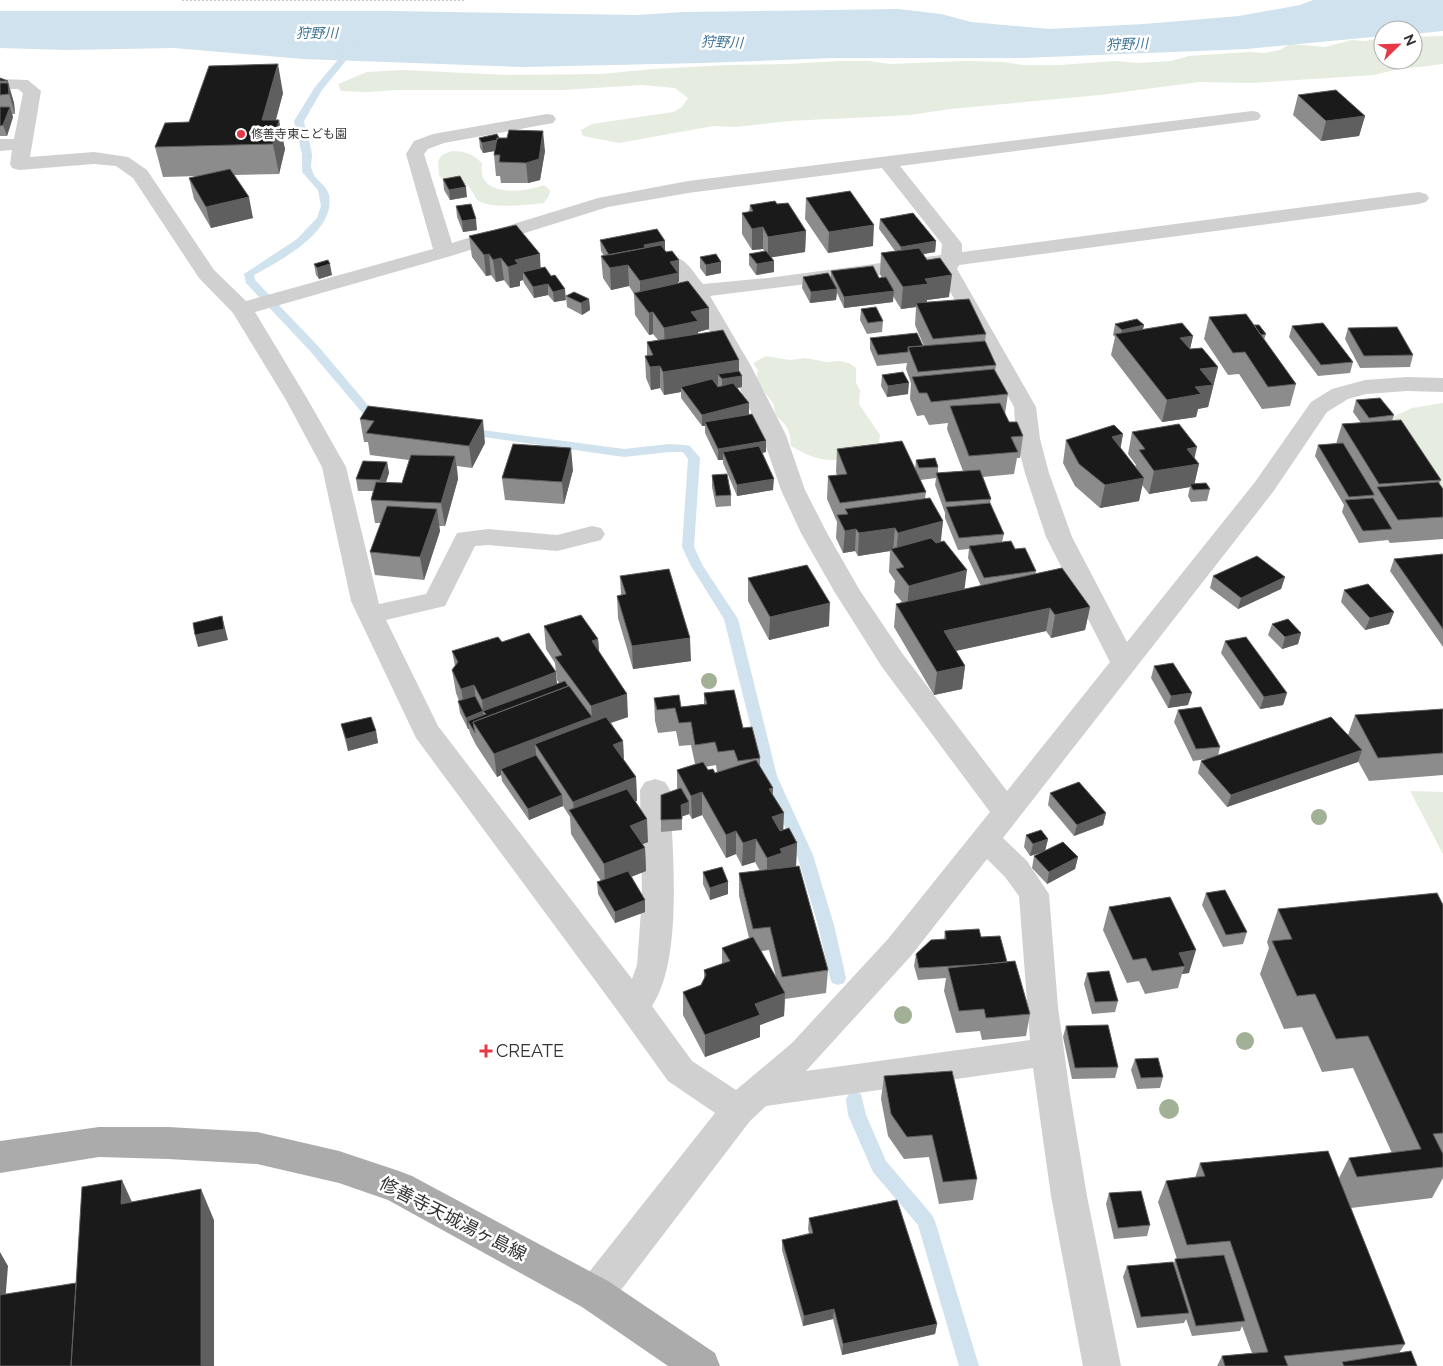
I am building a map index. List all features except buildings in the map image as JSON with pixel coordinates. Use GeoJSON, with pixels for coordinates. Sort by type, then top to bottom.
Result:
{"type":"FeatureCollection","features":[{"type":"Feature","properties":{"kind":"main road","name":"修善寺天城湯ヶ島線"},"geometry":{"type":"LineString","coordinates":[[0,1157],[99,1142],[168,1142],[257,1148],[330,1164],[399,1187],[595,1294],[702,1366]]}},
{"type":"Feature","properties":{"kind":"street"},"geometry":{"type":"LineString","coordinates":[[0,84],[22,84],[32,91],[11,155],[94,158],[121,161],[140,174],[206,274],[242,309],[297,400],[334,468],[362,593],[426,731],[680,1071],[748,1102],[1047,1052]]}},
{"type":"Feature","properties":{"kind":"street"},"geometry":{"type":"LineString","coordinates":[[242,309],[444,252],[605,202],[688,187],[1252,116]]}},
{"type":"Feature","properties":{"kind":"street"},"geometry":{"type":"LineString","coordinates":[[444,252],[415,154],[421,145],[440,138],[547,119]]}},
{"type":"Feature","properties":{"kind":"street"},"geometry":{"type":"LineString","coordinates":[[887,162],[952,244],[951,259],[947,270],[1026,406],[1028,440],[1059,537],[1124,662]]}},
{"type":"Feature","properties":{"kind":"street"},"geometry":{"type":"LineString","coordinates":[[697,291],[768,284],[1419,198]]}},
{"type":"Feature","properties":{"kind":"street"},"geometry":{"type":"LineString","coordinates":[[674,262],[697,291],[740,366],[774,435],[793,490],[814,533],[847,591],[892,660],[1006,812]]}},
{"type":"Feature","properties":{"kind":"street"},"geometry":{"type":"LineString","coordinates":[[595,1294],[748,1102],[804,1053],[899,948],[1264,487],[1319,407],[1340,394],[1366,387],[1408,384],[1443,385]]}},
{"type":"Feature","properties":{"kind":"street"},"geometry":{"type":"LineString","coordinates":[[371,615],[436,600],[466,539],[488,537],[557,543],[592,534]]}},
{"type":"Feature","properties":{"kind":"street"},"geometry":{"type":"LineString","coordinates":[[634,1007],[644,992],[653,965],[658,897],[655,790]]}},
{"type":"Feature","properties":{"kind":"street"},"geometry":{"type":"LineString","coordinates":[[985,839],[1016,869],[1034,894],[1036,942],[1047,1052],[1069,1196],[1102,1366]]}},
{"type":"Feature","properties":{"kind":"path"},"geometry":{"type":"LineString","coordinates":[[182,0],[466,0]]}},
{"type":"Feature","properties":{"kind":"shaded area"},"geometry":{"type":"Polygon","coordinates":[[[1443,36],[1443,64],[1423,66],[1423,37],[1443,36]]]}},
{"type":"Feature","properties":{"kind":"shaded area"},"geometry":{"type":"Polygon","coordinates":[[[1352,40],[1373,40],[1373,70],[1394,70],[1374,75],[1252,83],[1199,82],[1100,95],[950,109],[910,115],[789,121],[736,127],[713,126],[619,143],[583,136],[581,130],[592,124],[673,112],[682,107],[688,98],[675,88],[642,85],[562,90],[396,90],[368,92],[341,91],[338,84],[367,72],[403,70],[508,75],[601,74],[653,69],[841,61],[868,61],[890,64],[965,61],[1004,62],[1023,65],[1060,65],[1116,61],[1137,63],[1171,61],[1189,56],[1248,52],[1265,53],[1280,50],[1290,44],[1325,47],[1352,40]]]}},
{"type":"Feature","properties":{"kind":"shaded area"},"geometry":{"type":"Polygon","coordinates":[[[452,151],[472,155],[479,160],[482,163],[482,174],[486,182],[493,187],[514,191],[544,185],[550,190],[549,196],[544,203],[520,205],[500,206],[479,201],[471,189],[464,183],[446,180],[439,176],[438,161],[442,155],[452,151]]]}},
{"type":"Feature","properties":{"kind":"shaded area"},"geometry":{"type":"Polygon","coordinates":[[[766,356],[790,360],[805,358],[827,362],[840,361],[849,363],[856,368],[856,383],[860,390],[859,404],[880,435],[878,449],[844,459],[825,460],[804,453],[791,446],[788,429],[776,416],[773,403],[756,381],[758,370],[753,363],[766,356]]]}},
{"type":"Feature","properties":{"kind":"shaded area"},"geometry":{"type":"Polygon","coordinates":[[[1443,403],[1443,501],[1395,430],[1393,417],[1412,408],[1443,403]]]}},
{"type":"Feature","properties":{"kind":"shaded area"},"geometry":{"type":"Polygon","coordinates":[[[1410,791],[1443,792],[1443,854],[1410,791]]]}},
{"type":"Feature","properties":{"kind":"water","name":"狩野川"},"geometry":{"type":"Polygon","coordinates":[[[1313,0],[1443,0],[1443,31],[1423,33],[1423,20],[1373,20],[1373,37],[1247,49],[1022,58],[834,58],[522,67],[303,59],[174,48],[68,50],[0,48],[0,11],[389,11],[637,15],[684,12],[898,9],[941,14],[971,22],[1049,29],[1239,16],[1300,5],[1313,0]]]}},
{"type":"Feature","properties":{"kind":"waterway"},"geometry":{"type":"LineString","coordinates":[[354,46],[318,89],[299,121],[307,154],[307,172],[319,184],[324,193],[326,206],[321,218],[312,230],[287,252],[249,274],[250,281],[314,348],[374,420],[379,421]]}},
{"type":"Feature","properties":{"kind":"waterway"},"geometry":{"type":"LineString","coordinates":[[467,432],[624,453],[669,448],[686,449],[694,458],[688,547],[697,566],[731,619],[770,776],[805,855],[826,925],[838,978]]}},
{"type":"Feature","properties":{"kind":"waterway"},"geometry":{"type":"LineString","coordinates":[[855,1099],[857,1115],[879,1166],[926,1221],[969,1366]]}},
{"type":"Feature","properties":{"kind":"place","name":"修善寺東こども園"},"geometry":{"type":"Point","coordinates":[241,134]}},
{"type":"Feature","properties":{"kind":"place","name":"CREATE"},"geometry":{"type":"Point","coordinates":[486,1051]}}]}
